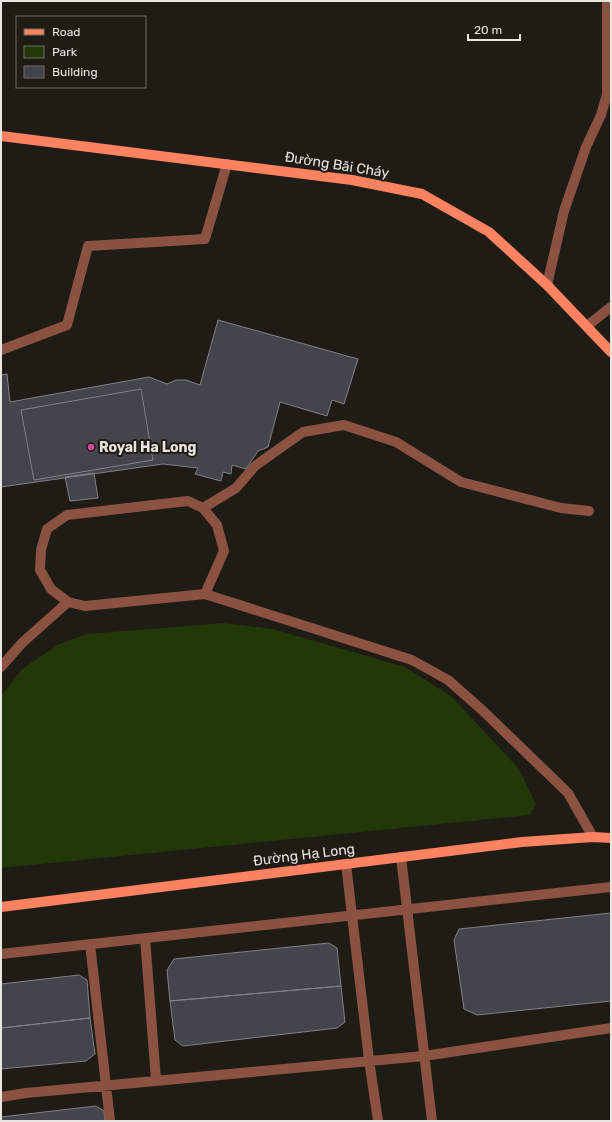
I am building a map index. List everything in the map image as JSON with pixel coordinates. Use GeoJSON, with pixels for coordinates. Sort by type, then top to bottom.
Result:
{"type":"FeatureCollection","features":[{"type":"Feature","properties":{"kind":"main road","name":"Đường Bãi Cháy"},"geometry":{"type":"LineString","coordinates":[[1,136],[352,180],[422,194],[489,232],[547,285],[588,326],[611,352]]}},
{"type":"Feature","properties":{"kind":"main road","name":"Đường Hạ Long"},"geometry":{"type":"LineString","coordinates":[[1,907],[522,842],[593,837],[611,838]]}},
{"type":"Feature","properties":{"kind":"street"},"geometry":{"type":"LineString","coordinates":[[547,285],[564,211],[586,146],[601,115],[607,94],[607,1]]}},
{"type":"Feature","properties":{"kind":"street"},"geometry":{"type":"LineString","coordinates":[[1,350],[67,325],[88,246],[205,239],[227,164]]}},
{"type":"Feature","properties":{"kind":"street"},"geometry":{"type":"LineString","coordinates":[[588,326],[611,306]]}},
{"type":"Feature","properties":{"kind":"street"},"geometry":{"type":"LineString","coordinates":[[203,508],[236,488],[255,466],[303,432],[344,425],[396,442],[461,482],[560,508],[589,511]]}},
{"type":"Feature","properties":{"kind":"street"},"geometry":{"type":"LineString","coordinates":[[205,594],[224,551],[217,525],[203,508],[188,501],[67,515],[47,529],[41,550],[40,570],[51,589],[68,602],[85,606],[205,594],[412,660],[448,680],[481,709],[568,793],[593,837]]}},
{"type":"Feature","properties":{"kind":"street"},"geometry":{"type":"LineString","coordinates":[[1,667],[22,643],[68,602]]}},
{"type":"Feature","properties":{"kind":"street"},"geometry":{"type":"LineString","coordinates":[[401,857],[432,1121]]}},
{"type":"Feature","properties":{"kind":"street"},"geometry":{"type":"LineString","coordinates":[[346,864],[369,1060],[378,1121]]}},
{"type":"Feature","properties":{"kind":"street"},"geometry":{"type":"LineString","coordinates":[[1,954],[353,914],[611,887]]}},
{"type":"Feature","properties":{"kind":"street"},"geometry":{"type":"LineString","coordinates":[[145,938],[156,1080]]}},
{"type":"Feature","properties":{"kind":"street"},"geometry":{"type":"LineString","coordinates":[[90,944],[110,1121]]}},
{"type":"Feature","properties":{"kind":"street"},"geometry":{"type":"LineString","coordinates":[[1,1097],[156,1080],[424,1056],[611,1028]]}},
{"type":"Feature","properties":{"kind":"green space"},"geometry":{"type":"Polygon","coordinates":[[[223,623],[273,629],[405,667],[451,696],[519,769],[536,804],[530,815],[1,868],[1,696],[22,669],[59,644],[87,634],[223,623]]]}},
{"type":"Feature","properties":{"kind":"building"},"geometry":{"type":"Polygon","coordinates":[[[218,320],[358,359],[344,404],[332,400],[327,416],[280,402],[268,447],[258,451],[246,469],[232,465],[231,474],[223,472],[221,481],[195,474],[198,468],[163,464],[1,487],[1,375],[7,374],[10,402],[149,377],[167,384],[176,380],[186,380],[200,385],[218,320]]]}},
{"type":"Feature","properties":{"kind":"building"},"geometry":{"type":"Polygon","coordinates":[[[141,389],[153,460],[34,480],[21,410],[141,389]]]}},
{"type":"Feature","properties":{"kind":"building"},"geometry":{"type":"Polygon","coordinates":[[[94,473],[98,498],[70,501],[65,477],[94,473]]]}},
{"type":"Feature","properties":{"kind":"building"},"geometry":{"type":"Polygon","coordinates":[[[611,913],[611,1001],[477,1015],[464,1009],[454,940],[459,929],[611,913]]]}},
{"type":"Feature","properties":{"kind":"building"},"geometry":{"type":"Polygon","coordinates":[[[329,943],[337,948],[341,986],[170,1001],[167,970],[174,959],[329,943]]]}},
{"type":"Feature","properties":{"kind":"building"},"geometry":{"type":"Polygon","coordinates":[[[79,975],[87,980],[90,1018],[1,1028],[1,984],[79,975]]]}},
{"type":"Feature","properties":{"kind":"building"},"geometry":{"type":"Polygon","coordinates":[[[341,986],[345,1022],[337,1028],[183,1046],[175,1040],[170,1001],[341,986]]]}},
{"type":"Feature","properties":{"kind":"building"},"geometry":{"type":"Polygon","coordinates":[[[90,1018],[95,1054],[86,1061],[1,1069],[1,1028],[90,1018]]]}},
{"type":"Feature","properties":{"kind":"building"},"geometry":{"type":"Polygon","coordinates":[[[96,1106],[104,1111],[105,1121],[1,1121],[1,1117],[96,1106]]]}},
{"type":"Feature","properties":{"kind":"place","name":"Royal Ha Long"},"geometry":{"type":"Point","coordinates":[91,447]}}]}
